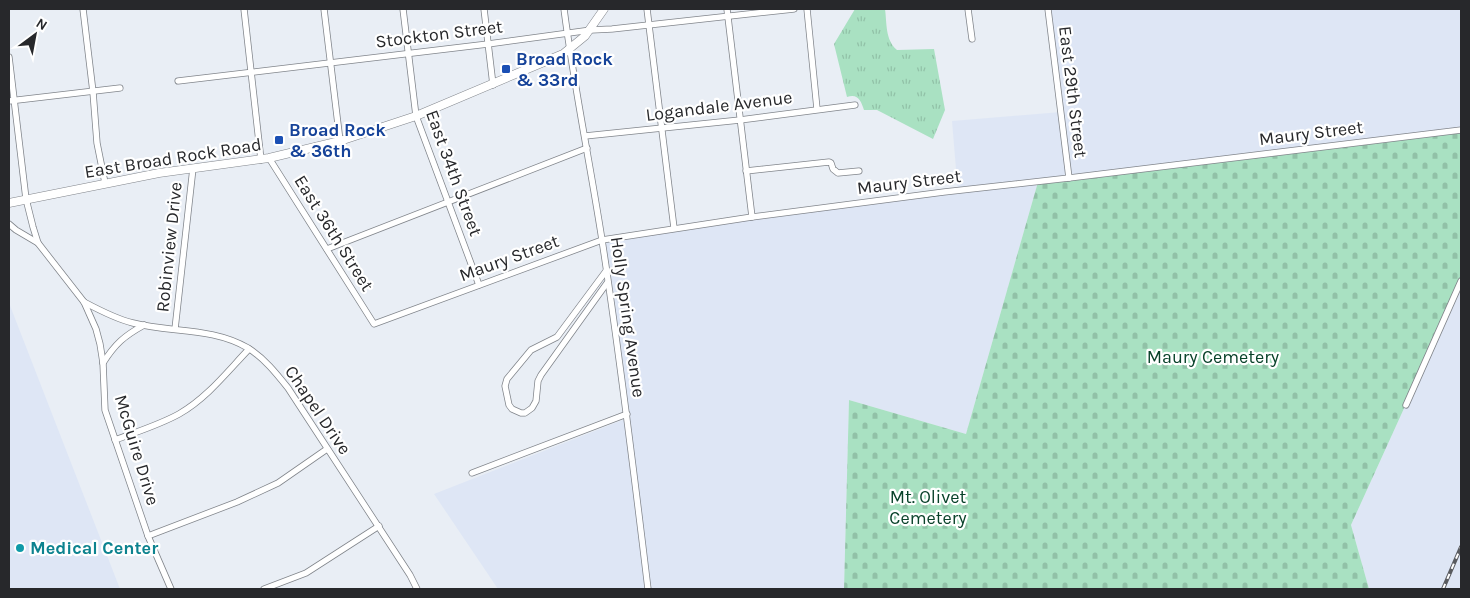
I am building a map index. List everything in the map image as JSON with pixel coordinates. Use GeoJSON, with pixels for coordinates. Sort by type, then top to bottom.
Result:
{"type":"FeatureCollection","features":[{"type":"Feature","properties":{"kind":"main road","name":"East Broad Rock Road"},"geometry":{"type":"LineString","coordinates":[[9,203],[159,173],[265,159],[340,141],[416,116],[556,58],[582,40],[591,30],[604,9]]}},
{"type":"Feature","properties":{"kind":"street"},"geometry":{"type":"LineString","coordinates":[[83,9],[97,142],[105,183]]}},
{"type":"Feature","properties":{"kind":"street","name":"East 36th Street"},"geometry":{"type":"LineString","coordinates":[[244,9],[251,72],[265,159],[327,250],[374,324]]}},
{"type":"Feature","properties":{"kind":"street"},"geometry":{"type":"LineString","coordinates":[[324,9],[340,141]]}},
{"type":"Feature","properties":{"kind":"street","name":"East 34th Street"},"geometry":{"type":"LineString","coordinates":[[403,9],[416,116],[479,285]]}},
{"type":"Feature","properties":{"kind":"street"},"geometry":{"type":"LineString","coordinates":[[484,9],[493,85]]}},
{"type":"Feature","properties":{"kind":"street","name":"Holly Spring Avenue"},"geometry":{"type":"LineString","coordinates":[[564,9],[569,50],[602,240],[627,414],[648,589]]}},
{"type":"Feature","properties":{"kind":"street"},"geometry":{"type":"LineString","coordinates":[[647,9],[674,228]]}},
{"type":"Feature","properties":{"kind":"street"},"geometry":{"type":"LineString","coordinates":[[727,9],[752,217]]}},
{"type":"Feature","properties":{"kind":"street","name":"Stockton Street"},"geometry":{"type":"LineString","coordinates":[[178,81],[591,30],[794,9]]}},
{"type":"Feature","properties":{"kind":"street"},"geometry":{"type":"LineString","coordinates":[[807,9],[817,109]]}},
{"type":"Feature","properties":{"kind":"street"},"geometry":{"type":"LineString","coordinates":[[968,9],[972,39]]}},
{"type":"Feature","properties":{"kind":"street","name":"East 29th Street"},"geometry":{"type":"LineString","coordinates":[[1048,9],[1069,178]]}},
{"type":"Feature","properties":{"kind":"street","name":"McGuire Drive"},"geometry":{"type":"LineString","coordinates":[[9,57],[11,101],[29,214],[38,243],[84,302],[96,329],[103,363],[105,410],[148,536],[171,589]]}},
{"type":"Feature","properties":{"kind":"street"},"geometry":{"type":"LineString","coordinates":[[11,101],[120,88]]}},
{"type":"Feature","properties":{"kind":"street","name":"Logandale Avenue"},"geometry":{"type":"LineString","coordinates":[[585,136],[740,120],[855,105]]}},
{"type":"Feature","properties":{"kind":"street","name":"Maury Street"},"geometry":{"type":"LineString","coordinates":[[374,324],[602,240],[752,217],[944,192],[1461,130]]}},
{"type":"Feature","properties":{"kind":"street"},"geometry":{"type":"LineString","coordinates":[[327,250],[587,148]]}},
{"type":"Feature","properties":{"kind":"street"},"geometry":{"type":"LineString","coordinates":[[746,171],[829,162],[833,170],[838,173],[859,171]]}},
{"type":"Feature","properties":{"kind":"street","name":"Robinview Drive"},"geometry":{"type":"LineString","coordinates":[[174,329],[193,168]]}},
{"type":"Feature","properties":{"kind":"street","name":"McGuire Drive"},"geometry":{"type":"LineString","coordinates":[[9,224],[38,243]]}},
{"type":"Feature","properties":{"kind":"street"},"geometry":{"type":"LineString","coordinates":[[606,271],[560,334],[531,350],[508,378],[505,386],[509,405],[512,409],[525,413],[532,408],[536,401],[538,381],[541,375],[608,283]]}},
{"type":"Feature","properties":{"kind":"street"},"geometry":{"type":"LineString","coordinates":[[1406,405],[1461,282]]}},
{"type":"Feature","properties":{"kind":"street","name":"Chapel Drive"},"geometry":{"type":"LineString","coordinates":[[84,302],[98,310],[132,323],[217,335],[249,348],[265,361],[288,388],[379,526],[417,589]]}},
{"type":"Feature","properties":{"kind":"street"},"geometry":{"type":"LineString","coordinates":[[103,363],[120,340],[144,325]]}},
{"type":"Feature","properties":{"kind":"street"},"geometry":{"type":"LineString","coordinates":[[115,440],[166,421],[190,407],[210,390],[249,348]]}},
{"type":"Feature","properties":{"kind":"street"},"geometry":{"type":"LineString","coordinates":[[472,473],[627,414]]}},
{"type":"Feature","properties":{"kind":"street"},"geometry":{"type":"LineString","coordinates":[[148,536],[237,502],[278,483],[327,449]]}},
{"type":"Feature","properties":{"kind":"street"},"geometry":{"type":"LineString","coordinates":[[264,589],[306,573],[379,526]]}},
{"type":"Feature","properties":{"kind":"shaded area"},"geometry":{"type":"Polygon","coordinates":[[[1048,9],[1461,9],[1461,130],[1038,182],[966,434],[849,400],[844,589],[498,589],[434,494],[628,418],[601,240],[756,216],[958,193],[952,121],[1061,112],[1048,9]]]}},
{"type":"Feature","properties":{"kind":"shaded area"},"geometry":{"type":"Polygon","coordinates":[[[1461,283],[1461,589],[1369,589],[1351,525],[1461,283]]]}},
{"type":"Feature","properties":{"kind":"shaded area"},"geometry":{"type":"Polygon","coordinates":[[[9,303],[120,589],[9,589],[9,303]]]}},
{"type":"Feature","properties":{"kind":"green space"},"geometry":{"type":"Polygon","coordinates":[[[855,9],[885,9],[888,36],[897,50],[934,49],[945,110],[933,139],[877,110],[864,110],[856,97],[847,97],[834,44],[855,9]]]}},
{"type":"Feature","properties":{"kind":"green space","name":"Maury Cemetery"},"geometry":{"type":"Polygon","coordinates":[[[1461,130],[1461,283],[1351,525],[1369,589],[844,589],[849,400],[966,434],[1038,182],[1461,130]]]}},
{"type":"Feature","properties":{"kind":"railway"},"geometry":{"type":"LineString","coordinates":[[1443,589],[1461,547]]}},
{"type":"Feature","properties":{"kind":"place","name":"Broad Rock & 33rd"},"geometry":{"type":"Point","coordinates":[506,69]}},
{"type":"Feature","properties":{"kind":"place","name":"Broad Rock & 36th"},"geometry":{"type":"Point","coordinates":[279,140]}},
{"type":"Feature","properties":{"kind":"place","name":"Medical Center"},"geometry":{"type":"Point","coordinates":[20,548]}},
{"type":"Feature","properties":{"kind":"park label","name":"Mt. Olivet Cemetery"},"geometry":{"type":"Point","coordinates":[928,507]}}]}
